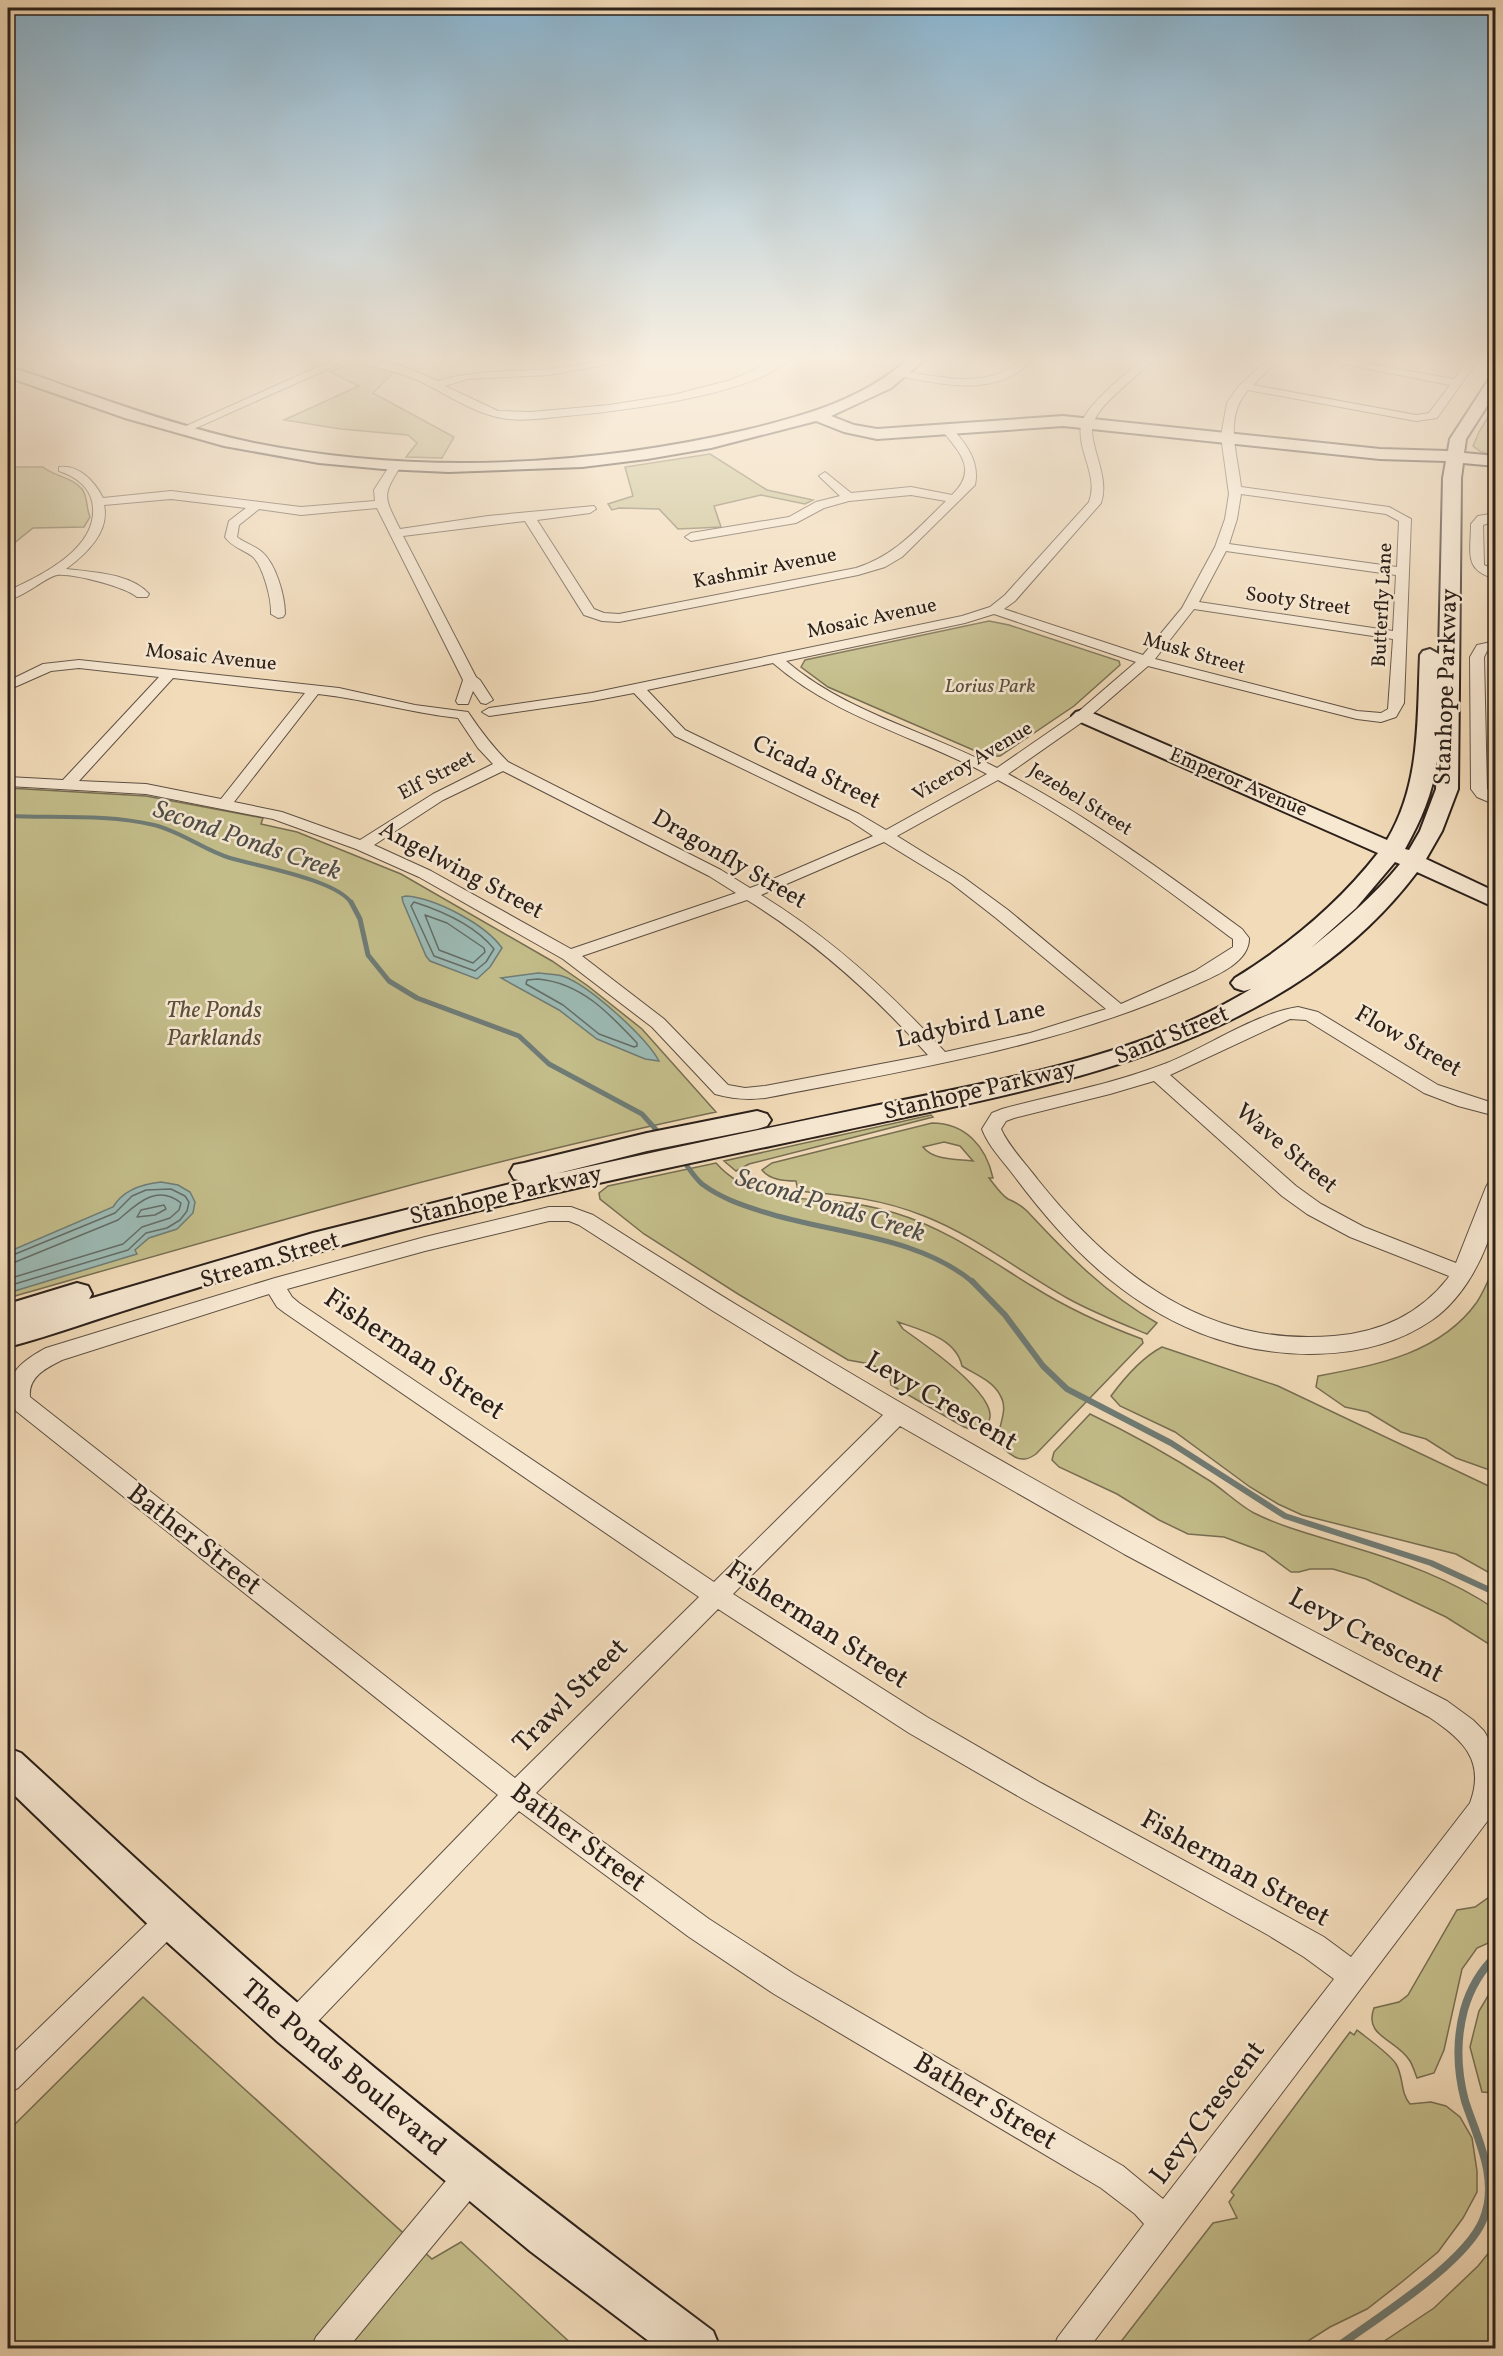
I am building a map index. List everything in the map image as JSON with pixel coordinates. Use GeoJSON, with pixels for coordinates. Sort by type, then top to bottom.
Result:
{"type":"FeatureCollection","features":[{"type":"Feature","properties":{"kind":"main road","name":"Stanhope Parkway"},"geometry":{"type":"LineString","coordinates":[[1404,856],[1404,834],[1415,810],[1423,779],[1442,470]]}},
{"type":"Feature","properties":{"kind":"main road","name":"Stanhope Parkway"},"geometry":{"type":"LineString","coordinates":[[8,1315],[267,1238],[655,1151],[1047,1077],[1113,1059],[1188,1031],[1265,992],[1317,958],[1384,897],[1404,856],[1438,818],[1447,789],[1452,478],[1450,470]]}},
{"type":"Feature","properties":{"kind":"main road"},"geometry":{"type":"LineString","coordinates":[[1452,478],[1460,473],[1496,471]]}},
{"type":"Feature","properties":{"kind":"main road","name":"Emperor Avenue"},"geometry":{"type":"LineString","coordinates":[[1083,716],[1490,896]]}},
{"type":"Feature","properties":{"kind":"main road","name":"Stanhope Parkway"},"geometry":{"type":"LineString","coordinates":[[8,1336],[334,1238],[494,1197],[655,1151]]}},
{"type":"Feature","properties":{"kind":"main road","name":"The Ponds Boulevard"},"geometry":{"type":"LineString","coordinates":[[8,1765],[171,1919],[293,2027],[471,2175],[616,2290],[696,2349]]}},
{"type":"Feature","properties":{"kind":"street"},"geometry":{"type":"LineString","coordinates":[[8,596],[56,571],[75,556],[92,536],[100,514],[99,502],[90,486],[78,474],[66,470]]}},
{"type":"Feature","properties":{"kind":"street"},"geometry":{"type":"LineString","coordinates":[[392,470],[380,490],[381,504],[470,680],[475,683],[487,707],[481,729],[477,732]]}},
{"type":"Feature","properties":{"kind":"street","name":"Kashmir Avenue"},"geometry":{"type":"LineString","coordinates":[[529,517],[589,612],[610,618],[858,571],[881,564],[898,554],[956,499],[970,480],[970,470]]}},
{"type":"Feature","properties":{"kind":"street","name":"Mosaic Avenue"},"geometry":{"type":"LineString","coordinates":[[8,686],[48,667],[68,663],[315,689],[415,709],[531,705],[637,688],[965,619],[995,610],[1010,598],[1098,498],[1099,486],[1096,470]]}},
{"type":"Feature","properties":{"kind":"street","name":"Viceroy Avenue"},"geometry":{"type":"LineString","coordinates":[[569,955],[751,894],[887,836],[999,775],[1083,716],[1145,661],[1191,605],[1212,567],[1233,511],[1235,490],[1232,470]]}},
{"type":"Feature","properties":{"kind":"street"},"geometry":{"type":"LineString","coordinates":[[825,476],[848,497]]}},
{"type":"Feature","properties":{"kind":"street","name":"Butterfly Lane"},"geometry":{"type":"LineString","coordinates":[[1235,490],[1397,513],[1406,521],[1397,706],[1394,713],[1388,717]]}},
{"type":"Feature","properties":{"kind":"street"},"geometry":{"type":"LineString","coordinates":[[691,537],[792,520],[828,502],[848,497],[910,491],[956,499]]}},
{"type":"Feature","properties":{"kind":"street"},"geometry":{"type":"LineString","coordinates":[[99,502],[171,495],[301,511],[381,504]]}},
{"type":"Feature","properties":{"kind":"street"},"geometry":{"type":"LineString","coordinates":[[255,507],[233,524],[230,532],[238,545],[261,558],[278,604],[278,614]]}},
{"type":"Feature","properties":{"kind":"street"},"geometry":{"type":"LineString","coordinates":[[395,534],[488,520],[571,514],[590,509]]}},
{"type":"Feature","properties":{"kind":"street"},"geometry":{"type":"LineString","coordinates":[[1496,518],[1482,519],[1477,524],[1478,565],[1496,574]]}},
{"type":"Feature","properties":{"kind":"street"},"geometry":{"type":"LineString","coordinates":[[1220,546],[1404,572]]}},
{"type":"Feature","properties":{"kind":"street"},"geometry":{"type":"LineString","coordinates":[[56,571],[121,583],[139,590],[142,594]]}},
{"type":"Feature","properties":{"kind":"street","name":"Sooty Street"},"geometry":{"type":"LineString","coordinates":[[1191,605],[1401,636]]}},
{"type":"Feature","properties":{"kind":"street","name":"Musk Street"},"geometry":{"type":"LineString","coordinates":[[995,610],[1145,661],[1320,707],[1369,717],[1388,717]]}},
{"type":"Feature","properties":{"kind":"street"},"geometry":{"type":"LineString","coordinates":[[1496,645],[1485,647],[1477,653],[1479,789],[1482,794],[1496,801]]}},
{"type":"Feature","properties":{"kind":"street","name":"Jezebel Street"},"geometry":{"type":"LineString","coordinates":[[776,659],[810,688],[946,748],[1073,816],[1159,875],[1236,933],[1243,943],[1237,952]]}},
{"type":"Feature","properties":{"kind":"street"},"geometry":{"type":"LineString","coordinates":[[68,784],[169,674]]}},
{"type":"Feature","properties":{"kind":"street"},"geometry":{"type":"LineString","coordinates":[[461,708],[470,680]]}},
{"type":"Feature","properties":{"kind":"street","name":"Cicada Street"},"geometry":{"type":"LineString","coordinates":[[637,688],[680,733],[846,813],[887,836],[982,899],[1119,1011]]}},
{"type":"Feature","properties":{"kind":"street"},"geometry":{"type":"LineString","coordinates":[[224,805],[315,689]]}},
{"type":"Feature","properties":{"kind":"street","name":"Dragonfly Street"},"geometry":{"type":"LineString","coordinates":[[461,708],[472,731],[477,732],[483,746],[503,765],[718,875],[751,894],[836,954],[940,1057]]}},
{"type":"Feature","properties":{"kind":"street"},"geometry":{"type":"LineString","coordinates":[[1479,719],[1496,722]]}},
{"type":"Feature","properties":{"kind":"street","name":"Elf Street"},"geometry":{"type":"LineString","coordinates":[[363,846],[438,797],[503,765]]}},
{"type":"Feature","properties":{"kind":"street","name":"Angelwing Street"},"geometry":{"type":"LineString","coordinates":[[8,782],[146,789],[277,815],[407,864],[569,955],[658,1023],[707,1076]]}},
{"type":"Feature","properties":{"kind":"street","name":"Ladybird Lane"},"geometry":{"type":"LineString","coordinates":[[707,1076],[717,1086],[729,1092],[754,1094],[1044,1035],[1119,1011],[1173,989],[1237,952]]}},
{"type":"Feature","properties":{"kind":"street","name":"Sand Street"},"geometry":{"type":"LineString","coordinates":[[1298,1012],[1286,1014],[1212,1051],[1156,1073],[1101,1091],[1009,1113],[994,1122],[991,1129],[1040,1196],[1092,1253],[1157,1304],[1212,1330],[1255,1341],[1297,1346],[1357,1341],[1394,1331],[1425,1315],[1448,1294],[1461,1273]]}},
{"type":"Feature","properties":{"kind":"street","name":"Flow Street"},"geometry":{"type":"LineString","coordinates":[[1298,1012],[1320,1020],[1431,1089],[1459,1100],[1496,1110]]}},
{"type":"Feature","properties":{"kind":"street","name":"Wave Street"},"geometry":{"type":"LineString","coordinates":[[1156,1073],[1289,1191],[1314,1209],[1357,1232],[1461,1273]]}},
{"type":"Feature","properties":{"kind":"street"},"geometry":{"type":"LineString","coordinates":[[1461,1273],[1496,1187]]}},
{"type":"Feature","properties":{"kind":"street","name":"Stream Street"},"geometry":{"type":"LineString","coordinates":[[24,1405],[19,1399],[21,1381],[31,1367],[48,1357],[275,1285],[549,1214],[571,1214]]}},
{"type":"Feature","properties":{"kind":"street","name":"Levy Crescent"},"geometry":{"type":"LineString","coordinates":[[571,1214],[585,1220],[689,1287],[898,1414],[1132,1547],[1438,1709],[1473,1734],[1488,1762],[1491,1788],[1486,1799],[1069,2349]]}},
{"type":"Feature","properties":{"kind":"street","name":"Fisherman Street"},"geometry":{"type":"LineString","coordinates":[[275,1285],[284,1302],[292,1308],[716,1596],[918,1725],[1032,1791],[1278,1926],[1314,1947],[1353,1976]]}},
{"type":"Feature","properties":{"kind":"street","name":"Bather Street"},"geometry":{"type":"LineString","coordinates":[[24,1405],[480,1767],[737,1955],[1112,2177],[1146,2204],[1164,2223]]}},
{"type":"Feature","properties":{"kind":"street","name":"Trawl Street"},"geometry":{"type":"LineString","coordinates":[[293,2027],[518,1793],[898,1414]]}},
{"type":"Feature","properties":{"kind":"street"},"geometry":{"type":"LineString","coordinates":[[8,2078],[171,1919]]}},
{"type":"Feature","properties":{"kind":"street"},"geometry":{"type":"LineString","coordinates":[[327,2349],[471,2175]]}},
{"type":"Feature","properties":{"kind":"green space"},"geometry":{"type":"Polygon","coordinates":[[[8,470],[48,470],[68,479],[82,489],[90,517],[84,527],[33,528],[8,548],[8,470]]]}},
{"type":"Feature","properties":{"kind":"green space"},"geometry":{"type":"Polygon","coordinates":[[[626,470],[735,470],[767,490],[813,500],[805,504],[761,495],[714,506],[721,527],[678,529],[659,509],[619,508],[612,510],[608,504],[633,496],[626,470]]]}},
{"type":"Feature","properties":{"kind":"green space","name":"Lorius Park"},"geometry":{"type":"Polygon","coordinates":[[[989,621],[1009,625],[1119,661],[1120,665],[1074,706],[1000,756],[987,756],[828,687],[801,667],[805,660],[989,621]]]}},
{"type":"Feature","properties":{"kind":"green space","name":"The Ponds Parklands"},"geometry":{"type":"Polygon","coordinates":[[[8,788],[146,796],[263,818],[261,824],[297,832],[401,874],[552,961],[588,986],[642,1029],[716,1112],[449,1175],[8,1298],[8,788]]]}},
{"type":"Feature","properties":{"kind":"green space"},"geometry":{"type":"Polygon","coordinates":[[[931,1115],[933,1117],[749,1164],[736,1171],[724,1161],[931,1115]]]}},
{"type":"Feature","properties":{"kind":"green space"},"geometry":{"type":"Polygon","coordinates":[[[932,1123],[954,1127],[972,1138],[979,1147],[990,1166],[993,1178],[989,1178],[1003,1195],[1025,1209],[1072,1258],[1104,1286],[1138,1312],[1157,1323],[1147,1334],[1096,1313],[1049,1288],[961,1233],[908,1210],[862,1199],[798,1191],[796,1181],[773,1178],[762,1170],[772,1163],[932,1123]],[[944,1142],[923,1147],[933,1155],[940,1157],[973,1161],[960,1146],[944,1142]]]}},
{"type":"Feature","properties":{"kind":"green space"},"geometry":{"type":"Polygon","coordinates":[[[716,1163],[728,1175],[755,1190],[785,1197],[857,1204],[913,1219],[966,1245],[1059,1302],[1142,1339],[1143,1343],[1036,1454],[1026,1459],[1015,1457],[1000,1443],[1003,1403],[997,1390],[962,1366],[953,1348],[936,1336],[898,1322],[903,1329],[960,1373],[986,1402],[990,1415],[986,1425],[981,1429],[972,1430],[964,1427],[891,1385],[889,1373],[870,1364],[848,1360],[738,1294],[644,1234],[600,1199],[599,1193],[608,1186],[716,1163]]]}},
{"type":"Feature","properties":{"kind":"green space"},"geometry":{"type":"Polygon","coordinates":[[[1495,1265],[1495,1472],[1456,1458],[1426,1439],[1401,1432],[1368,1412],[1345,1407],[1316,1387],[1318,1376],[1384,1361],[1426,1345],[1445,1334],[1462,1320],[1477,1302],[1495,1265]]]}},
{"type":"Feature","properties":{"kind":"green space"},"geometry":{"type":"Polygon","coordinates":[[[1162,1347],[1278,1386],[1495,1489],[1495,1576],[1456,1554],[1302,1515],[1250,1487],[1175,1432],[1120,1406],[1111,1396],[1134,1368],[1162,1347]]]}},
{"type":"Feature","properties":{"kind":"green space"},"geometry":{"type":"Polygon","coordinates":[[[1090,1414],[1181,1463],[1254,1513],[1289,1527],[1406,1565],[1478,1598],[1495,1609],[1495,1648],[1446,1617],[1366,1579],[1333,1569],[1291,1572],[1264,1552],[1224,1537],[1188,1534],[1159,1520],[1117,1494],[1059,1467],[1052,1460],[1054,1452],[1090,1414]]]}},
{"type":"Feature","properties":{"kind":"green space"},"geometry":{"type":"Polygon","coordinates":[[[1490,1887],[1495,1887],[1495,1940],[1477,1948],[1462,1969],[1444,2050],[1434,2073],[1417,2078],[1411,2063],[1404,2054],[1377,2032],[1372,2018],[1374,2008],[1399,2002],[1408,1995],[1457,1910],[1475,1907],[1489,1897],[1490,1887]]]}},
{"type":"Feature","properties":{"kind":"green space"},"geometry":{"type":"Polygon","coordinates":[[[1495,1984],[1495,2093],[1482,2092],[1470,2047],[1479,2011],[1495,1984]]]}},
{"type":"Feature","properties":{"kind":"green space"},"geometry":{"type":"Polygon","coordinates":[[[143,1997],[432,2259],[461,2242],[576,2348],[8,2348],[8,2131],[143,1997]]]}},
{"type":"Feature","properties":{"kind":"green space"},"geometry":{"type":"Polygon","coordinates":[[[1357,2030],[1384,2051],[1396,2064],[1410,2104],[1431,2102],[1446,2106],[1460,2117],[1472,2138],[1477,2171],[1477,2192],[1463,2218],[1438,2252],[1367,2309],[1330,2327],[1297,2348],[1116,2348],[1213,2223],[1237,2218],[1229,2202],[1234,2195],[1231,2192],[1350,2032],[1354,2035],[1357,2030]]]}},
{"type":"Feature","properties":{"kind":"green space"},"geometry":{"type":"Polygon","coordinates":[[[1495,2245],[1495,2348],[1374,2348],[1434,2308],[1478,2266],[1495,2245]]]}},
{"type":"Feature","properties":{"kind":"water"},"geometry":{"type":"Polygon","coordinates":[[[406,896],[445,907],[484,930],[502,948],[490,967],[477,979],[430,961],[403,902],[402,897],[406,896]]]}},
{"type":"Feature","properties":{"kind":"water"},"geometry":{"type":"Polygon","coordinates":[[[538,973],[562,976],[586,989],[615,1012],[642,1039],[659,1061],[645,1059],[597,1039],[559,1010],[501,978],[538,973]]]}},
{"type":"Feature","properties":{"kind":"water"},"geometry":{"type":"Polygon","coordinates":[[[161,1182],[178,1185],[190,1192],[195,1202],[193,1213],[177,1229],[149,1238],[135,1250],[137,1254],[8,1293],[8,1252],[113,1207],[122,1196],[134,1189],[161,1182]]]}},
{"type":"Feature","properties":{"kind":"waterway","name":"Second Ponds Creek"},"geometry":{"type":"LineString","coordinates":[[8,816],[119,819],[154,825],[230,858],[315,881],[344,895],[352,904]]}},
{"type":"Feature","properties":{"kind":"waterway","name":"Second Ponds Creek"},"geometry":{"type":"LineString","coordinates":[[351,902],[360,919],[368,955],[389,981],[417,998],[519,1036],[549,1064],[642,1114],[676,1152]]}},
{"type":"Feature","properties":{"kind":"waterway","name":"Second Ponds Creek"},"geometry":{"type":"LineString","coordinates":[[682,1159],[702,1184],[732,1201],[790,1219],[901,1245],[952,1267],[974,1283]]}},
{"type":"Feature","properties":{"kind":"waterway","name":"Second Ponds Creek"},"geometry":{"type":"LineString","coordinates":[[974,1283],[1005,1315],[1043,1366],[1067,1389],[1171,1443],[1285,1516],[1431,1563],[1496,1593]]}},
{"type":"Feature","properties":{"kind":"waterway"},"geometry":{"type":"LineString","coordinates":[[1336,2348],[1439,2272],[1473,2237],[1483,2220],[1488,2205],[1488,2175],[1485,2159],[1462,2090],[1459,2044],[1461,2021],[1469,1995],[1480,1974],[1496,1956]]}}]}
